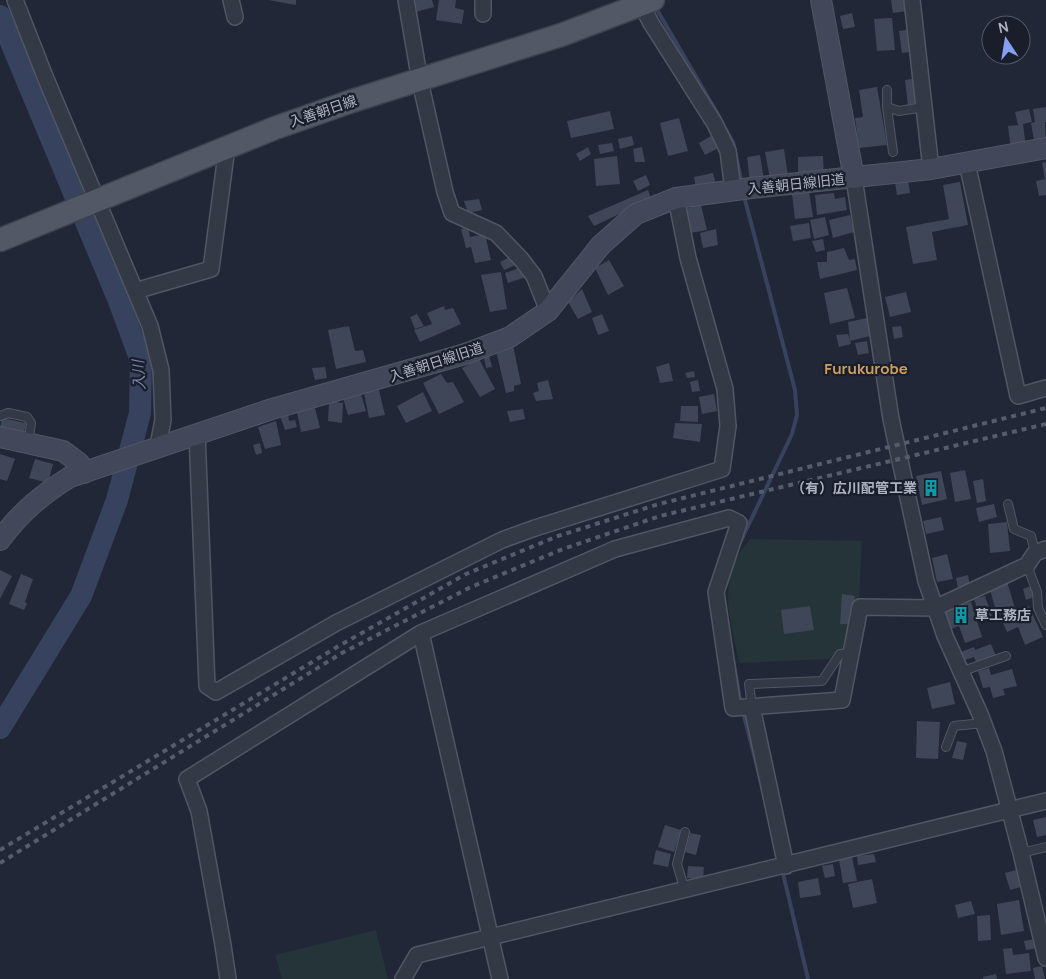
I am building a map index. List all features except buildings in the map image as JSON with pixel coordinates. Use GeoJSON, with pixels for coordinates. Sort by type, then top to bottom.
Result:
{"type":"FeatureCollection","features":[{"type":"Feature","properties":{"kind":"main road","name":"入善朝日線"},"geometry":{"type":"LineString","coordinates":[[0,240],[227,147],[352,101],[562,36],[645,2]]}},
{"type":"Feature","properties":{"kind":"street"},"geometry":{"type":"LineString","coordinates":[[15,0],[150,326],[161,370],[163,420],[153,448]]}},
{"type":"Feature","properties":{"kind":"street"},"geometry":{"type":"LineString","coordinates":[[231,0],[235,17]]}},
{"type":"Feature","properties":{"kind":"street"},"geometry":{"type":"LineString","coordinates":[[406,0],[420,81],[445,192],[452,213],[496,233],[521,259],[534,276],[548,311]]}},
{"type":"Feature","properties":{"kind":"street","name":"入善朝日線旧道"},"geometry":{"type":"LineString","coordinates":[[821,0],[854,178]]}},
{"type":"Feature","properties":{"kind":"street"},"geometry":{"type":"LineString","coordinates":[[912,0],[931,169]]}},
{"type":"Feature","properties":{"kind":"street"},"geometry":{"type":"LineString","coordinates":[[645,2],[715,124],[728,151],[733,190]]}},
{"type":"Feature","properties":{"kind":"street"},"geometry":{"type":"LineString","coordinates":[[135,291],[212,269],[227,147]]}},
{"type":"Feature","properties":{"kind":"street","name":"入善朝日線旧道"},"geometry":{"type":"LineString","coordinates":[[0,540],[26,510],[46,492],[70,477],[272,409],[465,354],[510,337],[548,311],[601,245],[636,214],[676,198],[733,190],[931,169],[1046,148]]}},
{"type":"Feature","properties":{"kind":"street"},"geometry":{"type":"LineString","coordinates":[[967,163],[1018,396],[1046,388]]}},
{"type":"Feature","properties":{"kind":"street"},"geometry":{"type":"LineString","coordinates":[[854,178],[891,418],[926,581],[944,636],[994,751],[1042,922],[1046,958]]}},
{"type":"Feature","properties":{"kind":"street"},"geometry":{"type":"LineString","coordinates":[[197,433],[207,686],[216,692],[336,622],[502,540],[722,470],[728,426],[725,389],[688,258],[676,198]]}},
{"type":"Feature","properties":{"kind":"street"},"geometry":{"type":"LineString","coordinates":[[0,436],[64,451],[79,463],[84,473]]}},
{"type":"Feature","properties":{"kind":"street"},"geometry":{"type":"LineString","coordinates":[[228,979],[199,811],[187,780],[421,633],[615,549],[729,518],[739,523],[716,592],[733,708],[842,700],[860,607],[935,608],[1036,556]]}},
{"type":"Feature","properties":{"kind":"street"},"geometry":{"type":"LineString","coordinates":[[421,633],[500,979]]}},
{"type":"Feature","properties":{"kind":"street"},"geometry":{"type":"LineString","coordinates":[[752,707],[786,866]]}},
{"type":"Feature","properties":{"kind":"street"},"geometry":{"type":"LineString","coordinates":[[403,979],[417,955],[685,891],[1046,801]]}},
{"type":"Feature","properties":{"kind":"lane"},"geometry":{"type":"LineString","coordinates":[[887,90],[887,107],[893,152]]}},
{"type":"Feature","properties":{"kind":"lane"},"geometry":{"type":"LineString","coordinates":[[887,107],[899,111],[924,107]]}},
{"type":"Feature","properties":{"kind":"lane"},"geometry":{"type":"LineString","coordinates":[[0,416],[8,413],[27,417],[31,423],[28,443]]}},
{"type":"Feature","properties":{"kind":"lane"},"geometry":{"type":"LineString","coordinates":[[1008,504],[1014,529],[1031,536],[1036,556],[1038,608],[1046,625]]}},
{"type":"Feature","properties":{"kind":"lane"},"geometry":{"type":"LineString","coordinates":[[752,707],[749,684],[822,681],[840,654],[851,653]]}},
{"type":"Feature","properties":{"kind":"lane"},"geometry":{"type":"LineString","coordinates":[[960,672],[1006,656]]}},
{"type":"Feature","properties":{"kind":"lane"},"geometry":{"type":"LineString","coordinates":[[946,747],[954,726],[983,723]]}},
{"type":"Feature","properties":{"kind":"lane"},"geometry":{"type":"LineString","coordinates":[[685,832],[677,864],[685,891]]}},
{"type":"Feature","properties":{"kind":"lane"},"geometry":{"type":"LineString","coordinates":[[1021,852],[1046,847]]}},
{"type":"Feature","properties":{"kind":"shaded area"},"geometry":{"type":"Polygon","coordinates":[[[750,539],[862,541],[859,603],[848,649],[837,651],[829,659],[739,663],[729,612],[728,587],[736,559],[750,539]]]}},
{"type":"Feature","properties":{"kind":"shaded area"},"geometry":{"type":"Polygon","coordinates":[[[376,930],[388,979],[282,979],[275,955],[376,930]]]}},
{"type":"Feature","properties":{"kind":"waterway"},"geometry":{"type":"LineString","coordinates":[[656,8],[720,118]]}},
{"type":"Feature","properties":{"kind":"waterway","name":"入川"},"geometry":{"type":"LineString","coordinates":[[0,16],[119,301],[141,361],[140,413],[117,500],[81,596],[0,728]]}},
{"type":"Feature","properties":{"kind":"waterway"},"geometry":{"type":"LineString","coordinates":[[723,125],[733,142],[742,184]]}},
{"type":"Feature","properties":{"kind":"waterway"},"geometry":{"type":"LineString","coordinates":[[738,547],[792,434],[797,415],[795,390],[744,196]]}},
{"type":"Feature","properties":{"kind":"waterway"},"geometry":{"type":"LineString","coordinates":[[732,653],[741,705]]}},
{"type":"Feature","properties":{"kind":"waterway"},"geometry":{"type":"LineString","coordinates":[[743,712],[761,782]]}},
{"type":"Feature","properties":{"kind":"waterway"},"geometry":{"type":"LineString","coordinates":[[782,869],[808,979]]}},
{"type":"Feature","properties":{"kind":"railway"},"geometry":{"type":"LineString","coordinates":[[0,850],[337,647],[466,574],[558,536],[659,504],[1046,408]]}},
{"type":"Feature","properties":{"kind":"railway"},"geometry":{"type":"LineString","coordinates":[[0,863],[342,653],[471,587],[563,549],[660,516],[1046,424]]}},
{"type":"Feature","properties":{"kind":"place","name":"（有）広川配管工業"},"geometry":{"type":"Point","coordinates":[931,488]}},
{"type":"Feature","properties":{"kind":"place","name":"草工務店"},"geometry":{"type":"Point","coordinates":[961,615]}},
{"type":"Feature","properties":{"kind":"district","name":"Furukurobe"},"geometry":{"type":"Point","coordinates":[866,369]}}]}
